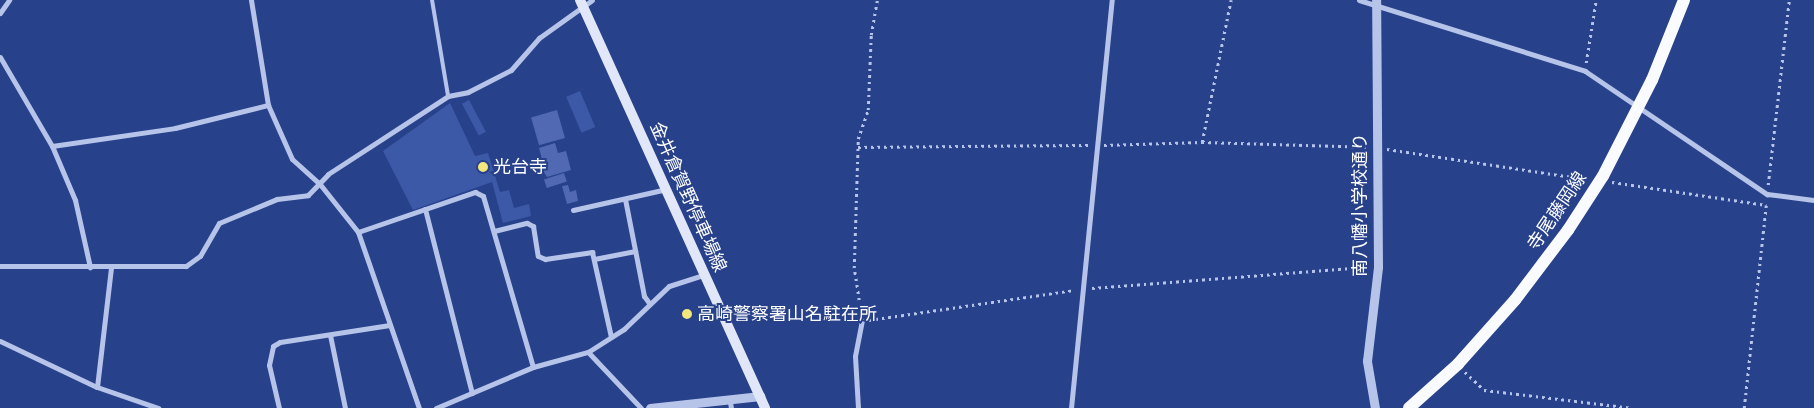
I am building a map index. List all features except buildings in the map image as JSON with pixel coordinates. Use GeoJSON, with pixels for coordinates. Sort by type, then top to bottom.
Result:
{"type":"FeatureCollection","features":[{"type":"Feature","properties":{"kind":"main road","name":"寺尾藤岡線"},"geometry":{"type":"LineString","coordinates":[[1409,408],[1458,364],[1515,300],[1600,181],[1638,107],[1684,0]]}},
{"type":"Feature","properties":{"kind":"main road","name":"金井倉賀野停車場線"},"geometry":{"type":"LineString","coordinates":[[582,3],[765,408]]}},
{"type":"Feature","properties":{"kind":"street"},"geometry":{"type":"LineString","coordinates":[[0,13],[9,0]]}},
{"type":"Feature","properties":{"kind":"street"},"geometry":{"type":"LineString","coordinates":[[251,0],[268,105],[292,159],[319,183],[358,232],[419,408]]}},
{"type":"Feature","properties":{"kind":"street"},"geometry":{"type":"LineString","coordinates":[[0,266],[111,268],[186,266],[200,256],[219,223],[277,199],[308,195],[319,183],[448,96],[468,92],[511,70],[539,38],[582,3],[592,0]]}},
{"type":"Feature","properties":{"kind":"street"},"geometry":{"type":"LineString","coordinates":[[1071,408],[1085,289],[1112,0]]}},
{"type":"Feature","properties":{"kind":"street"},"geometry":{"type":"LineString","coordinates":[[1359,0],[1376,2],[1585,71],[1767,194],[1814,200]]}},
{"type":"Feature","properties":{"kind":"street","name":"南八幡小学校通り"},"geometry":{"type":"LineString","coordinates":[[1375,408],[1367,361],[1378,267],[1375,148],[1376,2]]}},
{"type":"Feature","properties":{"kind":"street"},"geometry":{"type":"LineString","coordinates":[[0,57],[52,146],[75,200],[90,267]]}},
{"type":"Feature","properties":{"kind":"street"},"geometry":{"type":"LineString","coordinates":[[52,146],[174,128],[268,105]]}},
{"type":"Feature","properties":{"kind":"street"},"geometry":{"type":"LineString","coordinates":[[572,210],[667,189]]}},
{"type":"Feature","properties":{"kind":"street"},"geometry":{"type":"LineString","coordinates":[[358,232],[475,192],[483,196],[533,367]]}},
{"type":"Feature","properties":{"kind":"street"},"geometry":{"type":"LineString","coordinates":[[625,199],[644,296],[649,303]]}},
{"type":"Feature","properties":{"kind":"street"},"geometry":{"type":"LineString","coordinates":[[425,209],[472,393]]}},
{"type":"Feature","properties":{"kind":"street"},"geometry":{"type":"LineString","coordinates":[[494,231],[526,223],[533,226],[538,256],[545,260],[587,251],[592,252],[611,337]]}},
{"type":"Feature","properties":{"kind":"street"},"geometry":{"type":"LineString","coordinates":[[594,259],[635,251]]}},
{"type":"Feature","properties":{"kind":"street"},"geometry":{"type":"LineString","coordinates":[[97,386],[111,268]]}},
{"type":"Feature","properties":{"kind":"street"},"geometry":{"type":"LineString","coordinates":[[436,408],[533,367],[588,352],[611,337],[669,286],[705,273]]}},
{"type":"Feature","properties":{"kind":"street"},"geometry":{"type":"LineString","coordinates":[[858,408],[855,356],[862,321]]}},
{"type":"Feature","properties":{"kind":"street"},"geometry":{"type":"LineString","coordinates":[[279,408],[269,365],[273,346],[390,325]]}},
{"type":"Feature","properties":{"kind":"street"},"geometry":{"type":"LineString","coordinates":[[330,335],[345,408]]}},
{"type":"Feature","properties":{"kind":"street"},"geometry":{"type":"LineString","coordinates":[[0,341],[97,386],[158,408]]}},
{"type":"Feature","properties":{"kind":"street"},"geometry":{"type":"LineString","coordinates":[[588,352],[641,408]]}},
{"type":"Feature","properties":{"kind":"street"},"geometry":{"type":"LineString","coordinates":[[650,408],[731,405],[760,396]]}},
{"type":"Feature","properties":{"kind":"lane"},"geometry":{"type":"LineString","coordinates":[[432,0],[448,96]]}},
{"type":"Feature","properties":{"kind":"path"},"geometry":{"type":"LineString","coordinates":[[877,0],[871,35],[868,110],[858,147],[854,268],[862,321],[1085,289],[1378,267]]}},
{"type":"Feature","properties":{"kind":"path"},"geometry":{"type":"LineString","coordinates":[[1202,142],[1231,0]]}},
{"type":"Feature","properties":{"kind":"path"},"geometry":{"type":"LineString","coordinates":[[1585,71],[1596,0]]}},
{"type":"Feature","properties":{"kind":"path"},"geometry":{"type":"LineString","coordinates":[[858,147],[1202,142],[1375,148],[1766,205]]}},
{"type":"Feature","properties":{"kind":"path"},"geometry":{"type":"LineString","coordinates":[[1458,364],[1484,390],[1633,408]]}},
{"type":"Feature","properties":{"kind":"shaded area"},"geometry":{"type":"Polygon","coordinates":[[[580,91],[595,127],[581,133],[566,97],[580,91]]]}},
{"type":"Feature","properties":{"kind":"shaded area"},"geometry":{"type":"Polygon","coordinates":[[[469,100],[486,132],[479,136],[462,104],[469,100]]]}},
{"type":"Feature","properties":{"kind":"shaded area"},"geometry":{"type":"Polygon","coordinates":[[[450,103],[475,156],[488,153],[500,192],[509,190],[514,208],[529,204],[531,216],[503,223],[492,182],[413,210],[383,151],[450,103]]]}},
{"type":"Feature","properties":{"kind":"place","name":"光台寺"},"geometry":{"type":"Point","coordinates":[483,167]}},
{"type":"Feature","properties":{"kind":"place","name":"高崎警察署山名駐在所"},"geometry":{"type":"Point","coordinates":[687,314]}}]}
